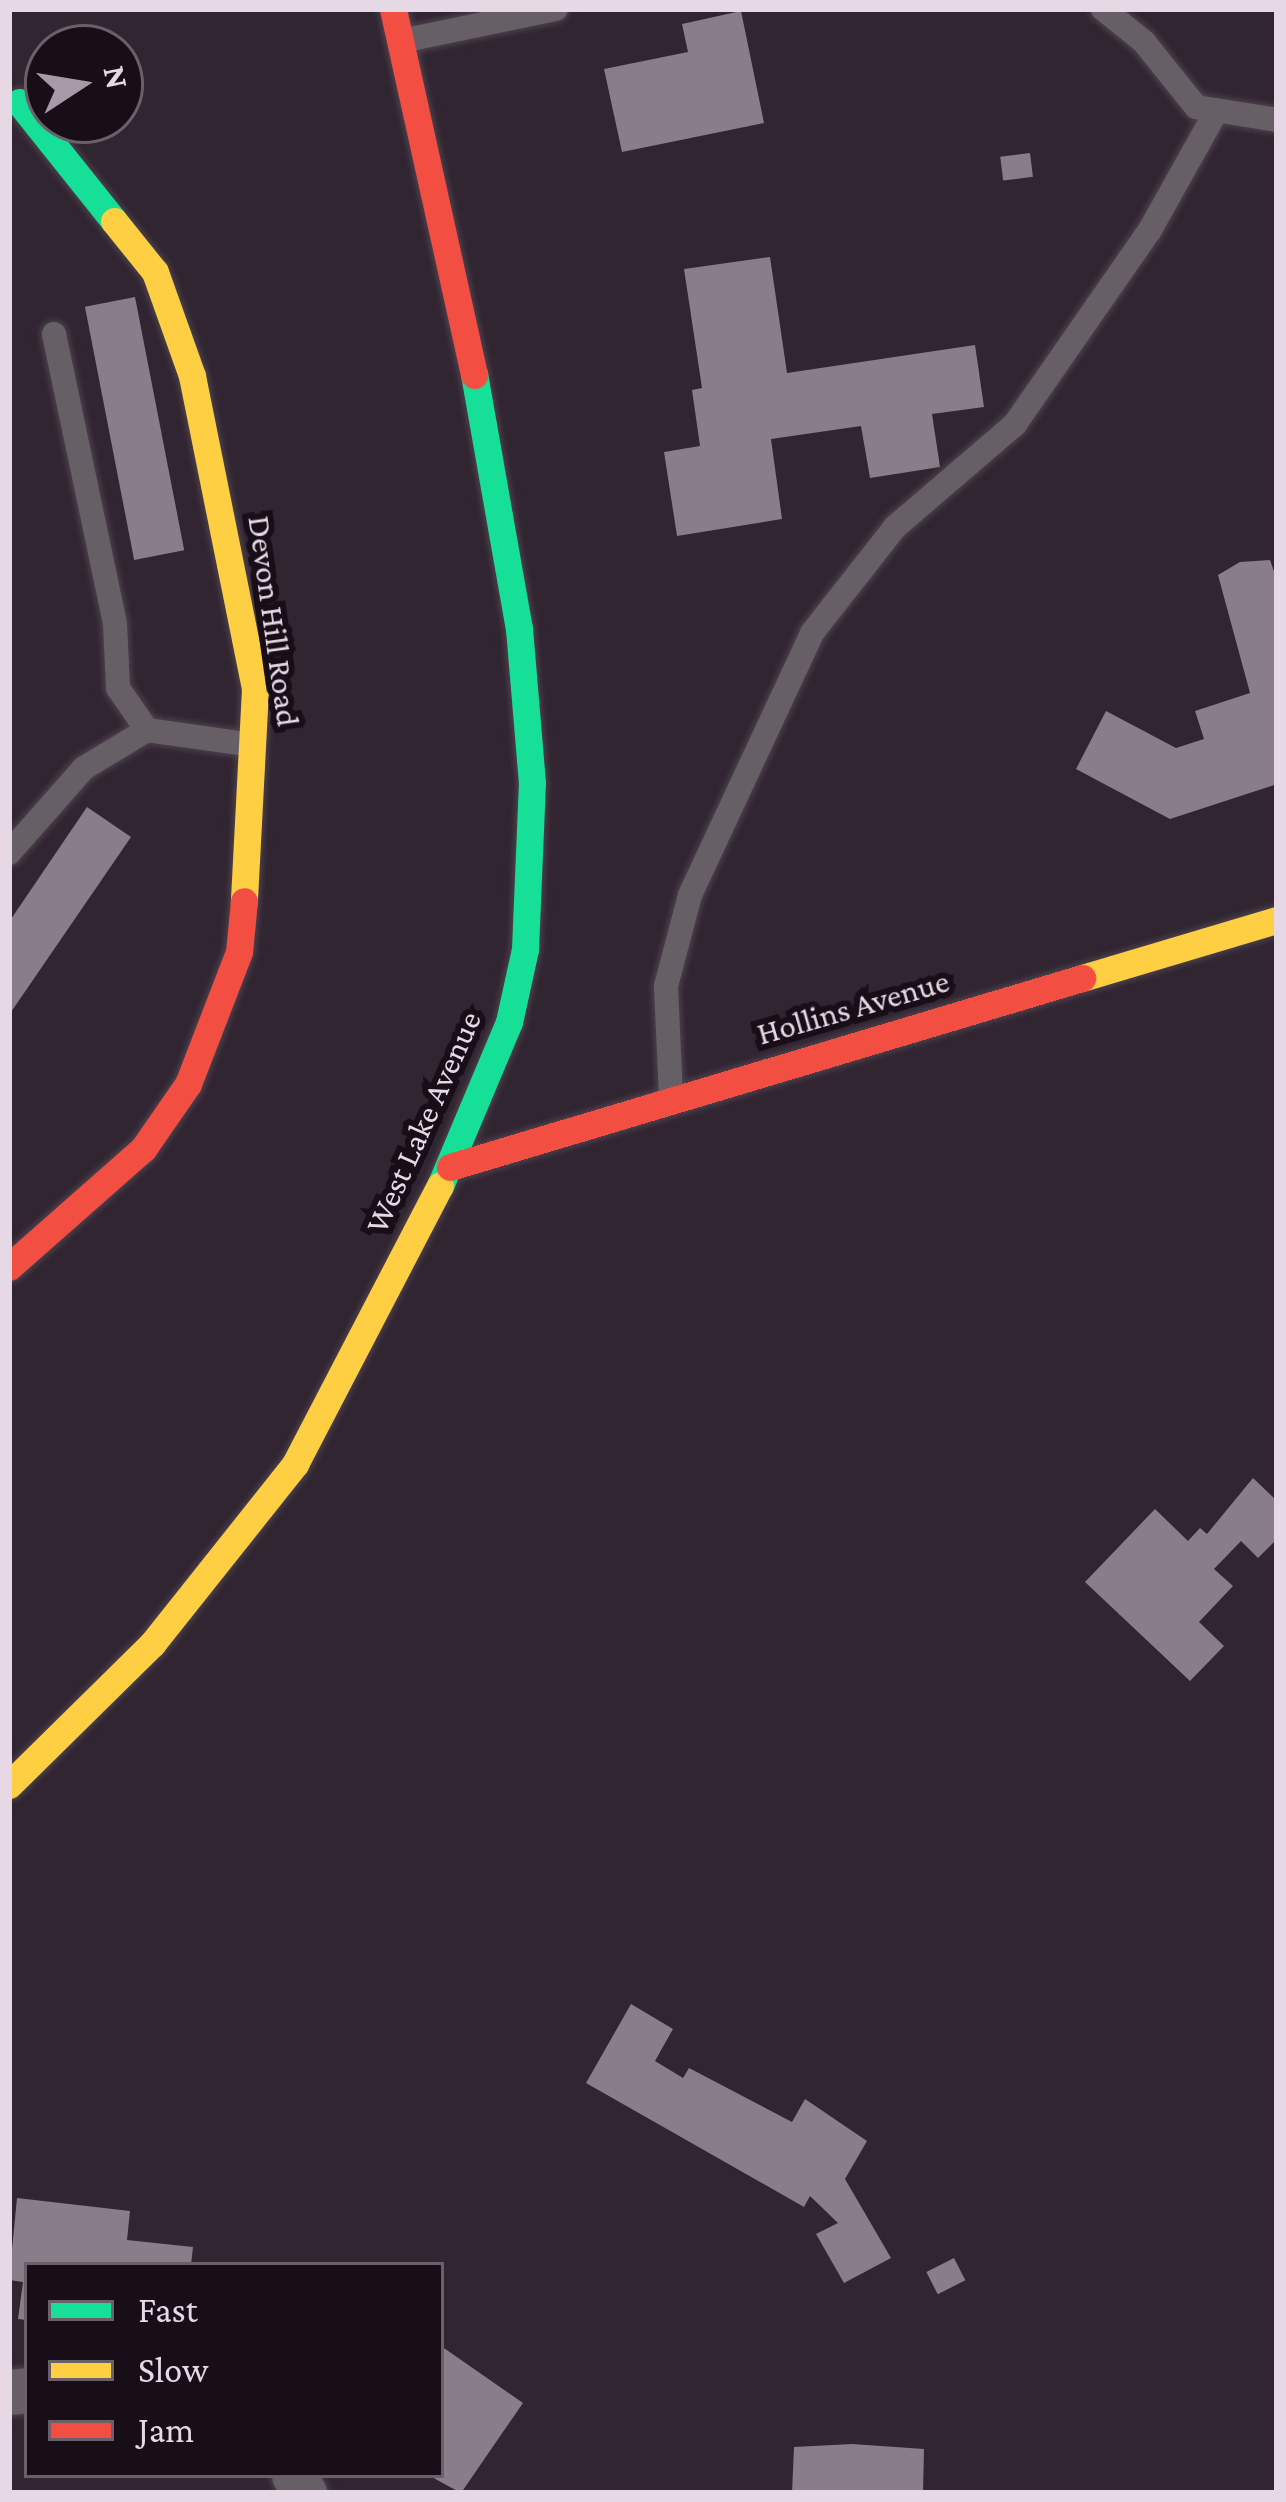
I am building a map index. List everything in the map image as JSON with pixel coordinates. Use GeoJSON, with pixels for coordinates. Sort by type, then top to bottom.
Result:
{"type":"FeatureCollection","features":[{"type":"Feature","properties":{"kind":"street","name":"West Lake Avenue"},"geometry":{"type":"LineString","coordinates":[[9,1785],[152,1644],[295,1464],[450,1167],[508,1022],[525,949],[533,866],[531,712],[486,428],[393,9]]}},
{"type":"Feature","properties":{"kind":"street","name":"Devon Hill Road"},"geometry":{"type":"LineString","coordinates":[[9,1267],[143,1148],[188,1084],[239,952],[252,870],[256,746],[255,689],[212,460],[155,272],[19,102]]}},
{"type":"Feature","properties":{"kind":"street","name":"Hollins Avenue"},"geometry":{"type":"LineString","coordinates":[[450,1167],[671,1097],[1277,920]]}},
{"type":"Feature","properties":{"kind":"lane"},"geometry":{"type":"LineString","coordinates":[[399,42],[556,9]]}},
{"type":"Feature","properties":{"kind":"lane"},"geometry":{"type":"LineString","coordinates":[[1103,9],[1144,42],[1196,107],[1277,120]]}},
{"type":"Feature","properties":{"kind":"lane"},"geometry":{"type":"LineString","coordinates":[[671,1097],[666,986],[690,895],[812,633],[895,527],[1015,424],[1150,230],[1217,110]]}},
{"type":"Feature","properties":{"kind":"lane"},"geometry":{"type":"LineString","coordinates":[[54,334],[115,624],[118,688],[147,730]]}},
{"type":"Feature","properties":{"kind":"lane"},"geometry":{"type":"LineString","coordinates":[[9,853],[84,768],[147,730],[256,746]]}},
{"type":"Feature","properties":{"kind":"building"},"geometry":{"type":"Polygon","coordinates":[[[741,11],[764,123],[622,152],[604,69],[688,52],[682,24],[741,11]]]}},
{"type":"Feature","properties":{"kind":"building"},"geometry":{"type":"Polygon","coordinates":[[[1030,153],[1033,177],[1003,180],[1000,157],[1030,153]]]}},
{"type":"Feature","properties":{"kind":"building"},"geometry":{"type":"Polygon","coordinates":[[[770,257],[787,373],[975,345],[984,407],[932,414],[940,467],[870,478],[861,426],[771,439],[782,519],[677,536],[664,452],[700,446],[692,390],[702,388],[684,269],[770,257]]]}},
{"type":"Feature","properties":{"kind":"building"},"geometry":{"type":"Polygon","coordinates":[[[135,297],[184,550],[134,560],[85,307],[135,297]]]}},
{"type":"Feature","properties":{"kind":"building"},"geometry":{"type":"Polygon","coordinates":[[[1270,560],[1277,580],[1277,784],[1170,819],[1076,769],[1106,711],[1176,748],[1204,739],[1195,711],[1250,693],[1218,575],[1240,562],[1270,560]]]}},
{"type":"Feature","properties":{"kind":"building"},"geometry":{"type":"Polygon","coordinates":[[[87,807],[131,837],[9,1015],[9,922],[87,807]]]}},
{"type":"Feature","properties":{"kind":"building"},"geometry":{"type":"Polygon","coordinates":[[[1253,1478],[1277,1501],[1277,1539],[1258,1558],[1241,1541],[1214,1569],[1233,1586],[1199,1622],[1224,1646],[1190,1681],[1085,1582],[1155,1509],[1188,1541],[1200,1528],[1207,1534],[1253,1478]]]}},
{"type":"Feature","properties":{"kind":"building"},"geometry":{"type":"Polygon","coordinates":[[[631,2004],[673,2029],[655,2061],[683,2078],[689,2068],[792,2122],[805,2099],[867,2141],[845,2179],[891,2258],[844,2283],[816,2234],[838,2223],[810,2196],[804,2207],[586,2083],[631,2004]]]}},
{"type":"Feature","properties":{"kind":"building"},"geometry":{"type":"Polygon","coordinates":[[[17,2198],[130,2211],[127,2240],[193,2247],[191,2262],[24,2262],[24,2320],[18,2319],[23,2282],[9,2280],[17,2198]]]}},
{"type":"Feature","properties":{"kind":"building"},"geometry":{"type":"Polygon","coordinates":[[[954,2258],[965,2280],[938,2294],[926,2272],[954,2258]]]}},
{"type":"Feature","properties":{"kind":"building"},"geometry":{"type":"Polygon","coordinates":[[[444,2348],[523,2403],[461,2493],[434,2478],[444,2478],[444,2348]]]}},
{"type":"Feature","properties":{"kind":"building"},"geometry":{"type":"Polygon","coordinates":[[[852,2444],[924,2449],[923,2493],[792,2493],[794,2447],[852,2444]]]}},
{"type":"Feature","properties":{"kind":"traffic: fast"},"geometry":{"type":"LineString","coordinates":[[19,102],[114,221]]}},
{"type":"Feature","properties":{"kind":"traffic: fast"},"geometry":{"type":"LineString","coordinates":[[440,1186],[509,1022],[525,949],[532,783],[519,629],[474,375]]}},
{"type":"Feature","properties":{"kind":"traffic: slow"},"geometry":{"type":"LineString","coordinates":[[114,221],[155,272],[192,376],[255,689],[244,901]]}},
{"type":"Feature","properties":{"kind":"traffic: slow"},"geometry":{"type":"LineString","coordinates":[[1082,978],[1277,920]]}},
{"type":"Feature","properties":{"kind":"traffic: slow"},"geometry":{"type":"LineString","coordinates":[[9,1785],[152,1644],[295,1464],[440,1186]]}},
{"type":"Feature","properties":{"kind":"traffic: jam"},"geometry":{"type":"LineString","coordinates":[[393,9],[474,375]]}},
{"type":"Feature","properties":{"kind":"traffic: jam"},"geometry":{"type":"LineString","coordinates":[[9,1267],[143,1149],[188,1084],[239,952],[244,901]]}},
{"type":"Feature","properties":{"kind":"traffic: jam"},"geometry":{"type":"LineString","coordinates":[[450,1167],[1082,978]]}}]}
